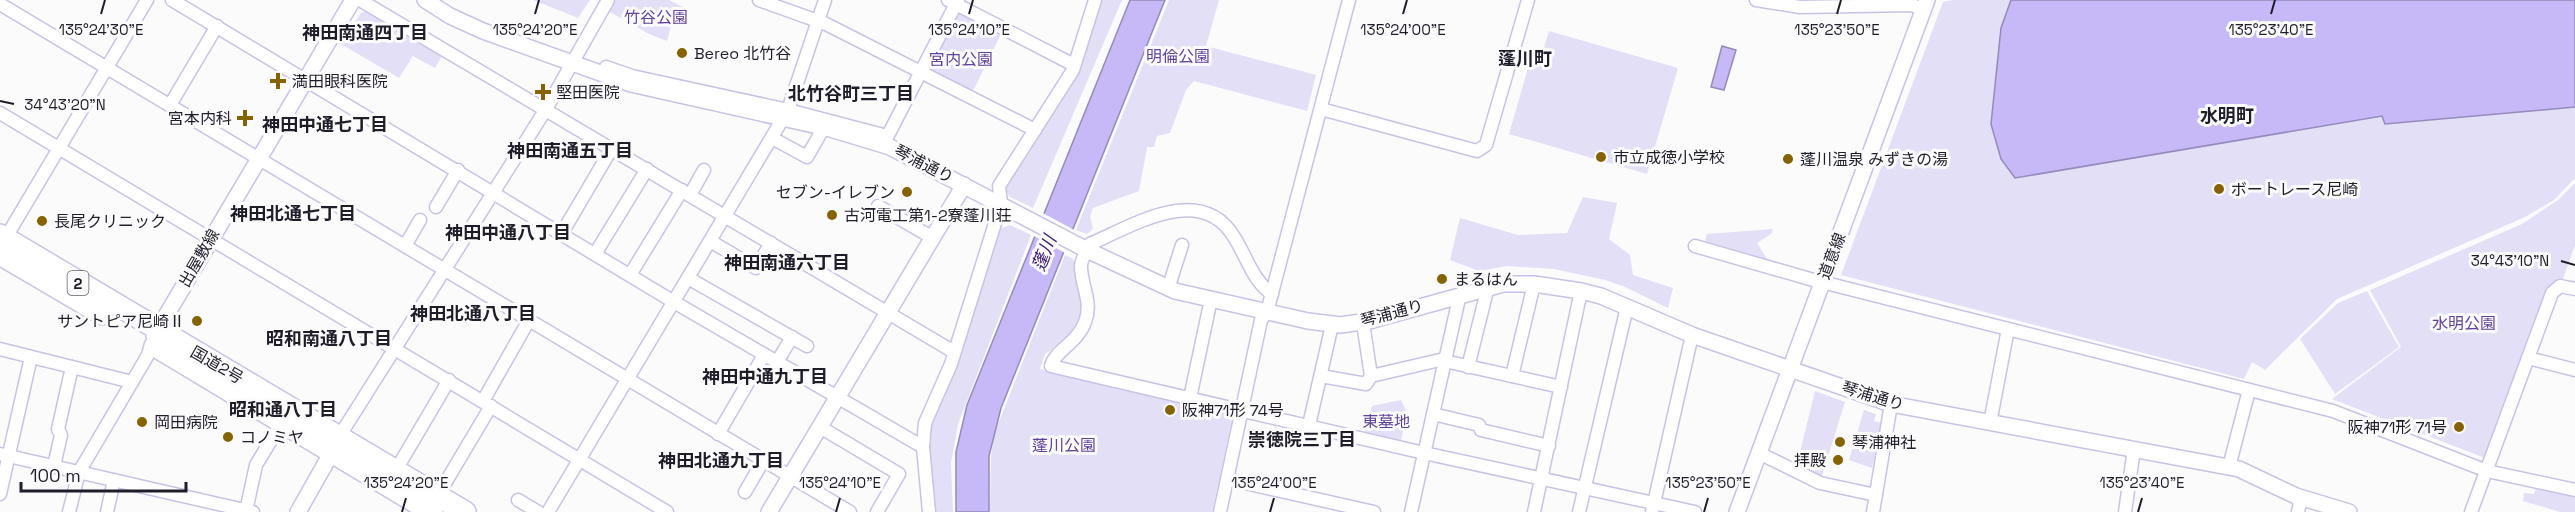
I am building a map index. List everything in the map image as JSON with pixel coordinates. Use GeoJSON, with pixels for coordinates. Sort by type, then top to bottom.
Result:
{"type":"FeatureCollection","features":[{"type":"Feature","properties":{"kind":"highway","name":"国道2号"},"geometry":{"type":"LineString","coordinates":[[2,243],[154,337],[435,504],[465,512]]}},
{"type":"Feature","properties":{"kind":"highway","name":"国道2号"},"geometry":{"type":"LineString","coordinates":[[154,337],[282,422],[396,470],[435,504]]}},
{"type":"Feature","properties":{"kind":"street"},"geometry":{"type":"LineString","coordinates":[[2,243],[147,0]]}},
{"type":"Feature","properties":{"kind":"street"},"geometry":{"type":"LineString","coordinates":[[172,0],[674,302],[923,447]]}},
{"type":"Feature","properties":{"kind":"street","name":"出屋敷線"},"geometry":{"type":"LineString","coordinates":[[154,337],[304,79],[353,0]]}},
{"type":"Feature","properties":{"kind":"street"},"geometry":{"type":"LineString","coordinates":[[360,0],[954,352]]}},
{"type":"Feature","properties":{"kind":"street","name":"琴浦通り"},"geometry":{"type":"LineString","coordinates":[[425,0],[459,21],[654,90],[786,114],[824,127],[885,140],[1082,248],[1168,289],[1332,325],[1363,323],[1460,294],[1510,283],[1581,291],[1601,296],[1692,335],[1892,404],[2229,467],[2252,474],[2300,505],[2349,512]]}},
{"type":"Feature","properties":{"kind":"street"},"geometry":{"type":"LineString","coordinates":[[298,512],[394,347],[546,109],[608,0]]}},
{"type":"Feature","properties":{"kind":"street"},"geometry":{"type":"LineString","coordinates":[[759,0],[818,21],[1035,130]]}},
{"type":"Feature","properties":{"kind":"street"},"geometry":{"type":"LineString","coordinates":[[548,512],[786,114],[825,0]]}},
{"type":"Feature","properties":{"kind":"street"},"geometry":{"type":"LineString","coordinates":[[929,512],[923,435],[929,411],[948,372],[1001,204],[999,186],[1074,65],[1095,0]]}},
{"type":"Feature","properties":{"kind":"street"},"geometry":{"type":"LineString","coordinates":[[1220,512],[1261,320],[1267,312],[1272,294],[1349,0]]}},
{"type":"Feature","properties":{"kind":"street"},"geometry":{"type":"LineString","coordinates":[[1321,109],[1477,151],[1486,145],[1528,0]]}},
{"type":"Feature","properties":{"kind":"street"},"geometry":{"type":"LineString","coordinates":[[1756,0],[1800,7],[1925,4]]}},
{"type":"Feature","properties":{"kind":"street"},"geometry":{"type":"LineString","coordinates":[[786,114],[885,140],[921,73],[954,1],[1074,65]]}},
{"type":"Feature","properties":{"kind":"street"},"geometry":{"type":"LineString","coordinates":[[0,4],[850,512]]}},
{"type":"Feature","properties":{"kind":"street","name":"道意線"},"geometry":{"type":"LineString","coordinates":[[1737,512],[1925,4]]}},
{"type":"Feature","properties":{"kind":"street"},"geometry":{"type":"LineString","coordinates":[[170,105],[217,27]]}},
{"type":"Feature","properties":{"kind":"street"},"geometry":{"type":"LineString","coordinates":[[0,112],[667,512]]}},
{"type":"Feature","properties":{"kind":"street"},"geometry":{"type":"LineString","coordinates":[[772,138],[807,157],[824,127]]}},
{"type":"Feature","properties":{"kind":"street"},"geometry":{"type":"LineString","coordinates":[[562,233],[612,148]]}},
{"type":"Feature","properties":{"kind":"street"},"geometry":{"type":"LineString","coordinates":[[596,254],[647,169]]}},
{"type":"Feature","properties":{"kind":"street"},"geometry":{"type":"LineString","coordinates":[[436,207],[458,170]]}},
{"type":"Feature","properties":{"kind":"street"},"geometry":{"type":"LineString","coordinates":[[630,275],[686,192],[704,170]]}},
{"type":"Feature","properties":{"kind":"street"},"geometry":{"type":"LineString","coordinates":[[769,512],[964,185]]}},
{"type":"Feature","properties":{"kind":"street"},"geometry":{"type":"LineString","coordinates":[[878,206],[933,238]]}},
{"type":"Feature","properties":{"kind":"street"},"geometry":{"type":"LineString","coordinates":[[1272,294],[1263,288],[1252,274],[1228,228],[1206,213],[1191,209],[1157,215],[1082,248],[1081,264],[1088,299],[1085,323],[1070,346],[1055,356],[1052,366],[1542,479],[1653,508],[1695,512]]}},
{"type":"Feature","properties":{"kind":"street"},"geometry":{"type":"LineString","coordinates":[[405,246],[420,220]]}},
{"type":"Feature","properties":{"kind":"street"},"geometry":{"type":"LineString","coordinates":[[710,241],[756,268],[771,243]]}},
{"type":"Feature","properties":{"kind":"street"},"geometry":{"type":"LineString","coordinates":[[1168,289],[1182,244]]}},
{"type":"Feature","properties":{"kind":"street"},"geometry":{"type":"LineString","coordinates":[[1695,246],[1822,282],[2333,411],[2487,471],[2575,490]]}},
{"type":"Feature","properties":{"kind":"street"},"geometry":{"type":"LineString","coordinates":[[688,278],[807,346]]}},
{"type":"Feature","properties":{"kind":"street"},"geometry":{"type":"LineString","coordinates":[[1512,376],[1534,284]]}},
{"type":"Feature","properties":{"kind":"street"},"geometry":{"type":"LineString","coordinates":[[2471,512],[2552,293],[2560,286],[2575,289]]}},
{"type":"Feature","properties":{"kind":"street"},"geometry":{"type":"LineString","coordinates":[[1468,367],[1488,287]]}},
{"type":"Feature","properties":{"kind":"street"},"geometry":{"type":"LineString","coordinates":[[1534,512],[1581,291]]}},
{"type":"Feature","properties":{"kind":"street"},"geometry":{"type":"LineString","coordinates":[[1411,512],[1460,294]]}},
{"type":"Feature","properties":{"kind":"street"},"geometry":{"type":"LineString","coordinates":[[1190,398],[1211,299]]}},
{"type":"Feature","properties":{"kind":"street"},"geometry":{"type":"LineString","coordinates":[[1579,512],[1627,307]]}},
{"type":"Feature","properties":{"kind":"street"},"geometry":{"type":"LineString","coordinates":[[435,504],[529,320]]}},
{"type":"Feature","properties":{"kind":"street"},"geometry":{"type":"LineString","coordinates":[[1321,376],[1366,384],[1371,376],[1363,323]]}},
{"type":"Feature","properties":{"kind":"street"},"geometry":{"type":"LineString","coordinates":[[1309,425],[1332,325]]}},
{"type":"Feature","properties":{"kind":"street"},"geometry":{"type":"LineString","coordinates":[[1990,423],[2008,329]]}},
{"type":"Feature","properties":{"kind":"street"},"geometry":{"type":"LineString","coordinates":[[1653,508],[1692,335]]}},
{"type":"Feature","properties":{"kind":"street"},"geometry":{"type":"LineString","coordinates":[[69,512],[79,472],[148,355],[154,337]]}},
{"type":"Feature","properties":{"kind":"street"},"geometry":{"type":"LineString","coordinates":[[777,362],[792,337]]}},
{"type":"Feature","properties":{"kind":"street"},"geometry":{"type":"LineString","coordinates":[[0,349],[132,382]]}},
{"type":"Feature","properties":{"kind":"street"},"geometry":{"type":"LineString","coordinates":[[718,434],[764,355]]}},
{"type":"Feature","properties":{"kind":"street"},"geometry":{"type":"LineString","coordinates":[[0,494],[4,455],[31,357]]}},
{"type":"Feature","properties":{"kind":"street"},"geometry":{"type":"LineString","coordinates":[[2528,358],[2575,370]]}},
{"type":"Feature","properties":{"kind":"street"},"geometry":{"type":"LineString","coordinates":[[1371,376],[1440,360],[1561,387]]}},
{"type":"Feature","properties":{"kind":"street"},"geometry":{"type":"LineString","coordinates":[[54,466],[61,435],[57,429],[72,367]]}},
{"type":"Feature","properties":{"kind":"street"},"geometry":{"type":"LineString","coordinates":[[396,470],[448,380]]}},
{"type":"Feature","properties":{"kind":"street"},"geometry":{"type":"LineString","coordinates":[[2229,467],[2249,390]]}},
{"type":"Feature","properties":{"kind":"street"},"geometry":{"type":"LineString","coordinates":[[1873,512],[1892,404]]}},
{"type":"Feature","properties":{"kind":"street"},"geometry":{"type":"LineString","coordinates":[[1433,414],[1479,425],[1481,430],[1549,446]]}},
{"type":"Feature","properties":{"kind":"street"},"geometry":{"type":"LineString","coordinates":[[4,455],[228,509],[249,511],[256,465],[282,422]]}},
{"type":"Feature","properties":{"kind":"street"},"geometry":{"type":"LineString","coordinates":[[820,427],[898,474],[877,512]]}},
{"type":"Feature","properties":{"kind":"street"},"geometry":{"type":"LineString","coordinates":[[2125,512],[2134,449]]}},
{"type":"Feature","properties":{"kind":"street"},"geometry":{"type":"LineString","coordinates":[[1759,453],[1820,483],[1876,495]]}},
{"type":"Feature","properties":{"kind":"street"},"geometry":{"type":"LineString","coordinates":[[745,492],[763,461]]}},
{"type":"Feature","properties":{"kind":"street"},"geometry":{"type":"LineString","coordinates":[[1227,479],[1374,512]]}},
{"type":"Feature","properties":{"kind":"street"},"geometry":{"type":"LineString","coordinates":[[107,512],[114,480]]}},
{"type":"Feature","properties":{"kind":"street"},"geometry":{"type":"LineString","coordinates":[[518,501],[538,512]]}},
{"type":"Feature","properties":{"kind":"green space"},"geometry":{"type":"Polygon","coordinates":[[[533,0],[590,0],[578,18],[533,0]]]}},
{"type":"Feature","properties":{"kind":"green space","name":"竹谷公園"},"geometry":{"type":"Polygon","coordinates":[[[614,0],[669,0],[687,9],[682,24],[672,22],[667,41],[649,34],[608,11],[614,0]]]}},
{"type":"Feature","properties":{"kind":"green space"},"geometry":{"type":"Polygon","coordinates":[[[1099,0],[1122,0],[1033,208],[1010,197],[1004,188],[1076,73],[1099,0]]]}},
{"type":"Feature","properties":{"kind":"green space","name":"明倫公園"},"geometry":{"type":"Polygon","coordinates":[[[1169,0],[1219,0],[1206,46],[1316,75],[1307,111],[1194,81],[1186,90],[1170,133],[1157,136],[1154,147],[1147,147],[1139,191],[1093,208],[1090,216],[1093,229],[1087,234],[1076,230],[1169,0]]]}},
{"type":"Feature","properties":{"kind":"green space","name":"ボートレース尼崎"},"geometry":{"type":"Polygon","coordinates":[[[1952,0],[2575,0],[2575,178],[2554,200],[2525,217],[2337,299],[2265,370],[2252,362],[2244,379],[1841,275],[1943,2],[1952,0]]]}},
{"type":"Feature","properties":{"kind":"green space","name":"宮内公園"},"geometry":{"type":"Polygon","coordinates":[[[959,10],[1002,32],[972,93],[929,71],[959,10]]]}},
{"type":"Feature","properties":{"kind":"green space"},"geometry":{"type":"Polygon","coordinates":[[[367,11],[442,56],[435,68],[413,56],[399,78],[341,44],[361,13],[367,11]]]}},
{"type":"Feature","properties":{"kind":"green space"},"geometry":{"type":"Polygon","coordinates":[[[1549,31],[1678,68],[1647,174],[1509,134],[1530,61],[1539,63],[1549,31]]]}},
{"type":"Feature","properties":{"kind":"green space","name":"水明公園"},"geometry":{"type":"Polygon","coordinates":[[[2575,183],[2575,245],[2563,279],[2547,288],[2485,458],[2332,399],[2401,347],[2370,290],[2522,224],[2558,200],[2575,183]]]}},
{"type":"Feature","properties":{"kind":"green space"},"geometry":{"type":"Polygon","coordinates":[[[1583,197],[1617,203],[1609,239],[1630,255],[1633,275],[1673,288],[1668,308],[1623,286],[1605,280],[1554,269],[1507,266],[1479,271],[1450,260],[1460,218],[1518,235],[1567,233],[1583,197]]]}},
{"type":"Feature","properties":{"kind":"green space"},"geometry":{"type":"Polygon","coordinates":[[[1010,225],[1031,235],[958,424],[951,463],[953,512],[933,512],[927,433],[999,229],[1010,225]]]}},
{"type":"Feature","properties":{"kind":"green space"},"geometry":{"type":"Polygon","coordinates":[[[1773,229],[1771,234],[1757,243],[1767,259],[1705,241],[1707,234],[1773,229]]]}},
{"type":"Feature","properties":{"kind":"green space","name":"蓬川公園"},"geometry":{"type":"Polygon","coordinates":[[[1065,255],[1073,259],[1081,303],[1080,314],[1071,334],[1045,354],[1040,369],[1233,416],[1212,512],[990,512],[991,456],[995,432],[1065,255]]]}},
{"type":"Feature","properties":{"kind":"green space"},"geometry":{"type":"Polygon","coordinates":[[[2367,291],[2399,347],[2335,394],[2300,339],[2338,303],[2367,291]]]}},
{"type":"Feature","properties":{"kind":"green space"},"geometry":{"type":"Polygon","coordinates":[[[1815,391],[1845,402],[1821,479],[1797,468],[1815,391]]]}},
{"type":"Feature","properties":{"kind":"green space","name":"東墓地"},"geometry":{"type":"Polygon","coordinates":[[[1401,400],[1407,412],[1401,441],[1365,433],[1372,406],[1401,400]]]}},
{"type":"Feature","properties":{"kind":"green space"},"geometry":{"type":"Polygon","coordinates":[[[1864,410],[1876,414],[1874,421],[1882,423],[1872,468],[1849,460],[1864,410]]]}},
{"type":"Feature","properties":{"kind":"green space"},"geometry":{"type":"Polygon","coordinates":[[[2536,486],[2575,495],[2575,512],[2560,512],[2523,501],[2524,493],[2534,494],[2536,486]]]}},
{"type":"Feature","properties":{"kind":"water","name":"蓬川"},"geometry":{"type":"Polygon","coordinates":[[[1130,0],[1165,0],[1001,408],[989,456],[989,512],[956,512],[956,452],[967,405],[1130,0]]]}},
{"type":"Feature","properties":{"kind":"water"},"geometry":{"type":"Polygon","coordinates":[[[2011,0],[2575,0],[2575,107],[2385,124],[2382,116],[2015,178],[2001,159],[1991,124],[2001,28],[2011,0]]]}},
{"type":"Feature","properties":{"kind":"water"},"geometry":{"type":"Polygon","coordinates":[[[1722,46],[1736,50],[1724,90],[1711,87],[1722,46]]]}},
{"type":"Feature","properties":{"kind":"pier"},"geometry":{"type":"Polygon","coordinates":[[[1041,212],[1076,231],[1067,254],[1032,235],[1041,212]]]}},
{"type":"Feature","properties":{"kind":"place","name":"Bereo 北竹谷"},"geometry":{"type":"Point","coordinates":[682,53]}},
{"type":"Feature","properties":{"kind":"place","name":"満田眼科医院"},"geometry":{"type":"Point","coordinates":[278,81]}},
{"type":"Feature","properties":{"kind":"place","name":"堅田医院"},"geometry":{"type":"Point","coordinates":[543,92]}},
{"type":"Feature","properties":{"kind":"place","name":"宮本内科"},"geometry":{"type":"Point","coordinates":[245,118]}},
{"type":"Feature","properties":{"kind":"place","name":"市立成徳小学校"},"geometry":{"type":"Point","coordinates":[1601,157]}},
{"type":"Feature","properties":{"kind":"place","name":"蓬川温泉 みずきの湯"},"geometry":{"type":"Point","coordinates":[1788,159]}},
{"type":"Feature","properties":{"kind":"place","name":"ボートレース尼崎"},"geometry":{"type":"Point","coordinates":[2219,189]}},
{"type":"Feature","properties":{"kind":"place","name":"セブン-イレブン"},"geometry":{"type":"Point","coordinates":[907,192]}},
{"type":"Feature","properties":{"kind":"place","name":"古河電工第1-2寮蓬川荘"},"geometry":{"type":"Point","coordinates":[832,215]}},
{"type":"Feature","properties":{"kind":"place","name":"長尾クリニック"},"geometry":{"type":"Point","coordinates":[42,221]}},
{"type":"Feature","properties":{"kind":"place","name":"まるはん"},"geometry":{"type":"Point","coordinates":[1442,279]}},
{"type":"Feature","properties":{"kind":"place","name":"サントピア尼崎Ⅱ"},"geometry":{"type":"Point","coordinates":[197,321]}},
{"type":"Feature","properties":{"kind":"place","name":"阪神71形 74号"},"geometry":{"type":"Point","coordinates":[1170,410]}},
{"type":"Feature","properties":{"kind":"place","name":"岡田病院"},"geometry":{"type":"Point","coordinates":[142,422]}},
{"type":"Feature","properties":{"kind":"place","name":"阪神71形 71号"},"geometry":{"type":"Point","coordinates":[2459,427]}},
{"type":"Feature","properties":{"kind":"place","name":"コノミヤ"},"geometry":{"type":"Point","coordinates":[228,437]}},
{"type":"Feature","properties":{"kind":"place","name":"琴浦神社"},"geometry":{"type":"Point","coordinates":[1840,442]}},
{"type":"Feature","properties":{"kind":"place","name":"拝殿"},"geometry":{"type":"Point","coordinates":[1838,460]}},
{"type":"Feature","properties":{"kind":"district","name":"神田南通四丁目"},"geometry":{"type":"Point","coordinates":[365,32]}},
{"type":"Feature","properties":{"kind":"district","name":"蓬川町"},"geometry":{"type":"Point","coordinates":[1525,58]}},
{"type":"Feature","properties":{"kind":"district","name":"北竹谷町三丁目"},"geometry":{"type":"Point","coordinates":[851,93]}},
{"type":"Feature","properties":{"kind":"district","name":"水明町"},"geometry":{"type":"Point","coordinates":[2227,115]}},
{"type":"Feature","properties":{"kind":"district","name":"神田中通七丁目"},"geometry":{"type":"Point","coordinates":[325,124]}},
{"type":"Feature","properties":{"kind":"district","name":"神田南通五丁目"},"geometry":{"type":"Point","coordinates":[570,150]}},
{"type":"Feature","properties":{"kind":"district","name":"神田北通七丁目"},"geometry":{"type":"Point","coordinates":[293,213]}},
{"type":"Feature","properties":{"kind":"district","name":"神田中通八丁目"},"geometry":{"type":"Point","coordinates":[508,232]}},
{"type":"Feature","properties":{"kind":"district","name":"神田南通六丁目"},"geometry":{"type":"Point","coordinates":[787,262]}},
{"type":"Feature","properties":{"kind":"district","name":"神田北通八丁目"},"geometry":{"type":"Point","coordinates":[473,313]}},
{"type":"Feature","properties":{"kind":"district","name":"昭和南通八丁目"},"geometry":{"type":"Point","coordinates":[329,338]}},
{"type":"Feature","properties":{"kind":"district","name":"神田中通九丁目"},"geometry":{"type":"Point","coordinates":[765,376]}},
{"type":"Feature","properties":{"kind":"district","name":"昭和通八丁目"},"geometry":{"type":"Point","coordinates":[283,409]}},
{"type":"Feature","properties":{"kind":"district","name":"崇徳院三丁目"},"geometry":{"type":"Point","coordinates":[1302,439]}},
{"type":"Feature","properties":{"kind":"district","name":"神田北通九丁目"},"geometry":{"type":"Point","coordinates":[721,460]}}]}
